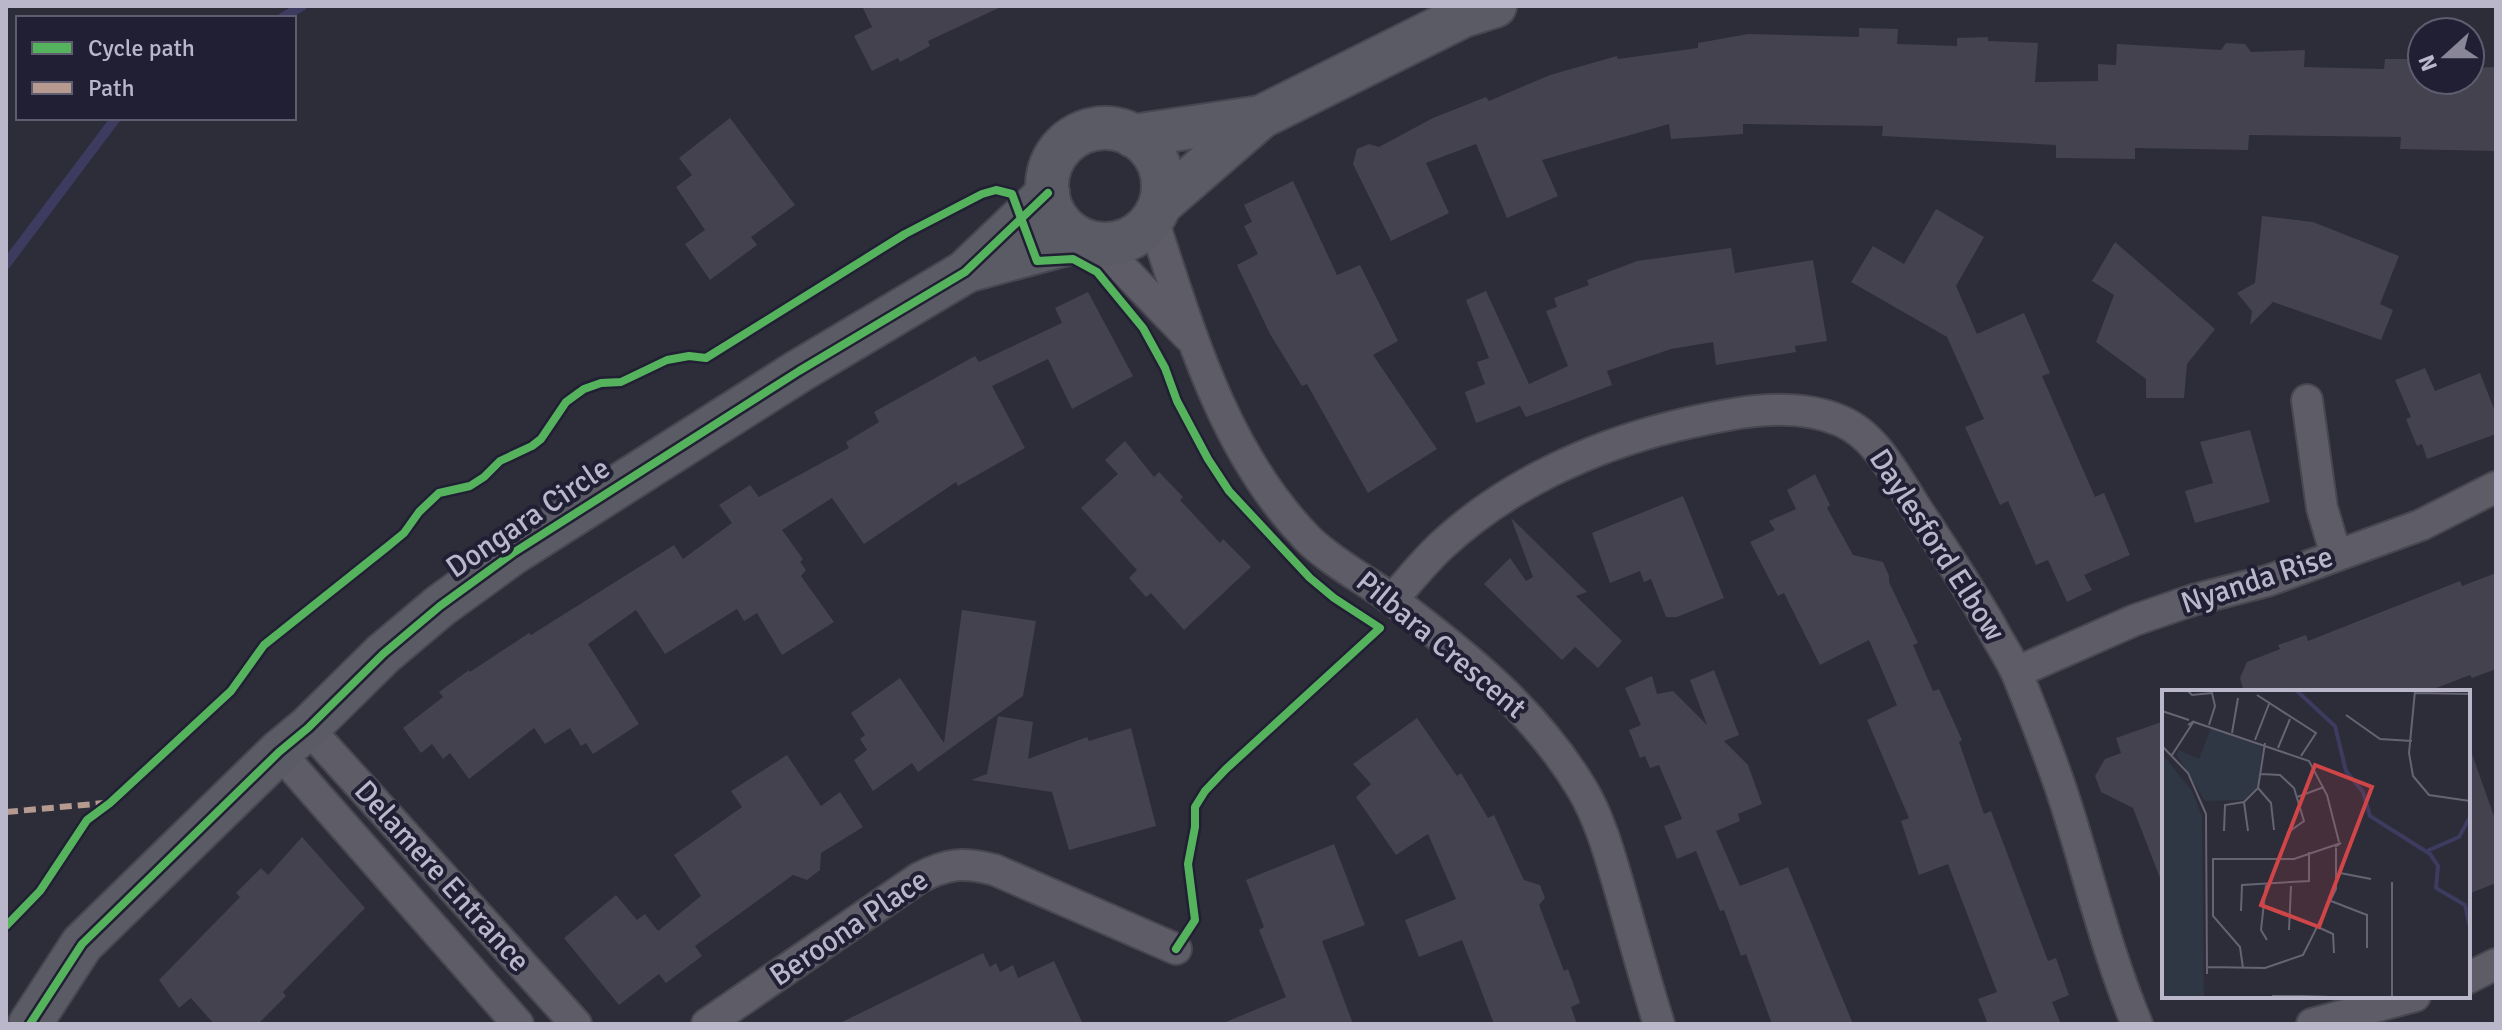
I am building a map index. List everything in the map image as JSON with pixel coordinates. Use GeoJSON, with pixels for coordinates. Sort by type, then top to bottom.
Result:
{"type":"FeatureCollection","features":[{"type":"Feature","properties":{"kind":"street"},"geometry":{"type":"LineString","coordinates":[[1157,212],[1163,177],[1157,158],[1143,141],[1122,130],[1103,127],[1088,130],[1068,140],[1053,159],[1047,183],[1048,193],[1051,208],[1064,228],[1090,242],[1132,239],[1157,212],[1261,117],[1463,16],[1495,6]]}},
{"type":"Feature","properties":{"kind":"street"},"geometry":{"type":"LineString","coordinates":[[1133,136],[1261,117]]}},
{"type":"Feature","properties":{"kind":"street","name":"Dongara Circle"},"geometry":{"type":"LineString","coordinates":[[30,1024],[82,944],[395,644],[440,606],[513,553],[799,371],[965,272],[1048,193]]}},
{"type":"Feature","properties":{"kind":"street","name":"Pilbara Crescent"},"geometry":{"type":"LineString","coordinates":[[1157,212],[1193,340],[1225,418],[1259,481],[1309,540],[1392,600],[1494,681],[1541,730],[1583,790],[1607,847],[1659,1024]]}},
{"type":"Feature","properties":{"kind":"street","name":"Pilbara Crescent"},"geometry":{"type":"LineString","coordinates":[[1090,242],[1193,340]]}},
{"type":"Feature","properties":{"kind":"street","name":"Dongara Circle"},"geometry":{"type":"LineString","coordinates":[[965,272],[1090,242]]}},
{"type":"Feature","properties":{"kind":"street"},"geometry":{"type":"LineString","coordinates":[[2307,400],[2322,508],[2336,555]]}},
{"type":"Feature","properties":{"kind":"street","name":"Daylesford Elbow"},"geometry":{"type":"LineString","coordinates":[[1392,600],[1441,547],[1487,509],[1535,479],[1595,451],[1707,418],[1755,412],[1811,411],[1843,421],[1868,439],[1966,584],[2017,672],[2060,788],[2110,954],[2137,1024]]}},
{"type":"Feature","properties":{"kind":"street","name":"Nyanda Rise"},"geometry":{"type":"LineString","coordinates":[[2017,672],[2135,620],[2193,600],[2267,581],[2421,525],[2496,487]]}},
{"type":"Feature","properties":{"kind":"street","name":"Delamere Entrance"},"geometry":{"type":"LineString","coordinates":[[294,740],[518,1024]]}},
{"type":"Feature","properties":{"kind":"street","name":"Delamere Entrance"},"geometry":{"type":"LineString","coordinates":[[294,740],[576,1024]]}},
{"type":"Feature","properties":{"kind":"street","name":"Beroona Place"},"geometry":{"type":"LineString","coordinates":[[707,1024],[919,878],[942,866],[970,864],[995,870],[1176,949]]}},
{"type":"Feature","properties":{"kind":"street"},"geometry":{"type":"LineString","coordinates":[[2470,977],[2496,964]]}},
{"type":"Feature","properties":{"kind":"street"},"geometry":{"type":"LineString","coordinates":[[2312,1024],[2408,998]]}},
{"type":"Feature","properties":{"kind":"building"},"geometry":{"type":"Polygon","coordinates":[[[862,6],[1003,6],[928,41],[930,46],[900,62],[898,58],[872,71],[854,36],[872,27],[862,6]]]}},
{"type":"Feature","properties":{"kind":"building"},"geometry":{"type":"Polygon","coordinates":[[[1859,28],[1898,29],[1897,44],[1957,46],[1957,38],[1988,37],[1988,41],[2038,43],[2035,82],[2098,81],[2098,64],[2116,65],[2117,44],[2221,50],[2226,43],[2245,44],[2251,52],[2305,50],[2304,67],[2384,69],[2385,59],[2406,59],[2406,96],[2486,96],[2486,67],[2496,67],[2496,151],[2400,149],[2401,137],[2249,135],[2248,150],[2135,148],[2135,159],[2056,158],[2056,145],[1882,136],[1883,126],[1743,124],[1743,134],[1671,139],[1669,124],[1542,160],[1558,196],[1507,218],[1476,144],[1426,163],[1449,213],[1391,241],[1353,164],[1357,149],[1369,144],[1379,147],[1433,118],[1486,97],[1489,101],[1550,75],[1617,56],[1618,59],[1698,48],[1698,43],[1748,34],[1859,37],[1859,28]]]}},
{"type":"Feature","properties":{"kind":"building"},"geometry":{"type":"Polygon","coordinates":[[[730,118],[795,205],[751,237],[757,245],[710,280],[685,244],[705,230],[676,187],[692,175],[679,158],[730,118]]]}},
{"type":"Feature","properties":{"kind":"building"},"geometry":{"type":"Polygon","coordinates":[[[1293,181],[1337,275],[1360,265],[1398,341],[1373,355],[1437,449],[1368,493],[1307,384],[1302,386],[1270,334],[1237,265],[1258,254],[1244,226],[1252,222],[1244,205],[1293,181]]]}},
{"type":"Feature","properties":{"kind":"building"},"geometry":{"type":"Polygon","coordinates":[[[1936,209],[1984,237],[1956,286],[1977,334],[2024,313],[2050,373],[2042,376],[2095,497],[2104,493],[2130,555],[2084,575],[2092,590],[2067,602],[2048,560],[2036,565],[2008,501],[2000,505],[1965,427],[1984,419],[1947,337],[1851,282],[1873,246],[1904,264],[1936,209]]]}},
{"type":"Feature","properties":{"kind":"building"},"geometry":{"type":"Polygon","coordinates":[[[2262,216],[2313,222],[2399,256],[2380,304],[2393,310],[2381,340],[2273,302],[2250,325],[2252,311],[2237,293],[2255,283],[2262,216]]]}},
{"type":"Feature","properties":{"kind":"building"},"geometry":{"type":"Polygon","coordinates":[[[2115,242],[2215,329],[2187,364],[2184,398],[2146,398],[2146,379],[2096,342],[2114,295],[2092,281],[2115,242]]]}},
{"type":"Feature","properties":{"kind":"building"},"geometry":{"type":"Polygon","coordinates":[[[1731,248],[1735,273],[1813,260],[1827,341],[1795,346],[1796,352],[1716,365],[1713,342],[1671,349],[1607,371],[1612,385],[1526,417],[1520,406],[1476,423],[1465,392],[1485,384],[1477,362],[1489,358],[1466,300],[1486,291],[1529,384],[1568,366],[1546,311],[1557,307],[1554,298],[1589,285],[1587,280],[1637,261],[1731,248]]]}},
{"type":"Feature","properties":{"kind":"building"},"geometry":{"type":"Polygon","coordinates":[[[1088,292],[1133,376],[1072,409],[1048,359],[992,386],[1025,448],[958,486],[956,482],[864,544],[832,498],[782,530],[803,559],[800,562],[806,570],[801,576],[834,622],[782,655],[757,613],[744,621],[737,609],[665,654],[636,610],[588,644],[639,724],[593,754],[586,743],[581,746],[570,728],[545,744],[534,728],[469,779],[450,753],[443,759],[432,744],[421,753],[403,728],[443,697],[439,692],[469,670],[674,545],[683,559],[732,523],[719,505],[750,485],[759,497],[849,448],[846,442],[879,422],[874,412],[975,356],[979,362],[1062,323],[1055,308],[1088,292]]]}},
{"type":"Feature","properties":{"kind":"building"},"geometry":{"type":"Polygon","coordinates":[[[2425,368],[2435,391],[2480,373],[2496,414],[2496,434],[2427,459],[2422,444],[2417,446],[2406,419],[2411,417],[2395,380],[2425,368]]]}},
{"type":"Feature","properties":{"kind":"building"},"geometry":{"type":"Polygon","coordinates":[[[2250,430],[2270,502],[2195,523],[2185,491],[2213,483],[2200,442],[2250,430]]]}},
{"type":"Feature","properties":{"kind":"building"},"geometry":{"type":"Polygon","coordinates":[[[1125,441],[1154,477],[1159,472],[1183,497],[1180,500],[1220,543],[1223,539],[1251,567],[1184,630],[1151,593],[1146,597],[1129,578],[1137,570],[1081,508],[1118,474],[1105,460],[1125,441]]]}},
{"type":"Feature","properties":{"kind":"building"},"geometry":{"type":"Polygon","coordinates":[[[1815,474],[1830,505],[1827,508],[1853,555],[1883,562],[1889,582],[1918,643],[1913,645],[1933,691],[1939,689],[1962,740],[1959,742],[1984,814],[1991,811],[2048,961],[2056,958],[2069,995],[2052,1002],[2061,1024],[1988,1024],[1978,999],[1997,992],[1948,864],[1919,875],[1901,821],[1909,818],[1867,720],[1897,705],[1869,640],[1820,665],[1784,593],[1778,596],[1750,542],[1775,530],[1769,521],[1796,509],[1787,490],[1815,474]]]}},
{"type":"Feature","properties":{"kind":"building"},"geometry":{"type":"Polygon","coordinates":[[[1683,496],[1724,598],[1677,617],[1666,617],[1651,579],[1644,582],[1640,571],[1610,583],[1592,533],[1683,496]]]}},
{"type":"Feature","properties":{"kind":"building"},"geometry":{"type":"Polygon","coordinates":[[[1511,518],[1587,592],[1576,596],[1622,641],[1598,668],[1575,647],[1562,660],[1484,584],[1510,558],[1526,581],[1533,577],[1511,518]]]}},
{"type":"Feature","properties":{"kind":"building"},"geometry":{"type":"Polygon","coordinates":[[[2496,573],[2496,669],[2431,690],[2243,690],[2240,678],[2247,662],[2280,649],[2278,645],[2306,635],[2308,641],[2460,581],[2462,586],[2496,573]]]}},
{"type":"Feature","properties":{"kind":"building"},"geometry":{"type":"Polygon","coordinates":[[[962,610],[1036,621],[1023,696],[918,772],[912,763],[873,791],[854,760],[867,750],[860,739],[865,735],[851,713],[900,678],[944,743],[962,610]]]}},
{"type":"Feature","properties":{"kind":"building"},"geometry":{"type":"Polygon","coordinates":[[[1714,670],[1739,735],[1724,741],[1748,765],[1762,804],[1738,814],[1740,821],[1716,831],[1740,886],[1788,867],[1853,1024],[1772,1024],[1746,954],[1741,956],[1724,910],[1720,911],[1696,851],[1677,859],[1664,826],[1682,819],[1659,765],[1650,768],[1645,756],[1640,758],[1629,730],[1641,725],[1625,688],[1652,676],[1657,694],[1673,691],[1707,725],[1690,680],[1714,670]]]}},
{"type":"Feature","properties":{"kind":"building"},"geometry":{"type":"Polygon","coordinates":[[[998,716],[1033,722],[1028,759],[1087,737],[1089,741],[1131,728],[1156,826],[1069,850],[1052,792],[971,780],[987,774],[998,716]]]}},
{"type":"Feature","properties":{"kind":"building"},"geometry":{"type":"Polygon","coordinates":[[[1417,718],[1457,776],[1461,773],[1488,818],[1494,815],[1524,880],[1540,885],[1545,898],[1539,905],[1564,971],[1568,969],[1580,1003],[1571,1007],[1577,1024],[1494,1024],[1462,940],[1419,957],[1405,920],[1456,899],[1428,834],[1396,855],[1356,797],[1371,784],[1353,764],[1417,718]]]}},
{"type":"Feature","properties":{"kind":"building"},"geometry":{"type":"Polygon","coordinates":[[[2162,722],[2162,883],[2133,808],[2101,792],[2095,776],[2105,759],[2121,753],[2116,738],[2162,722]]]}},
{"type":"Feature","properties":{"kind":"building"},"geometry":{"type":"Polygon","coordinates":[[[2470,754],[2496,822],[2496,883],[2470,893],[2470,754]]]}},
{"type":"Feature","properties":{"kind":"building"},"geometry":{"type":"Polygon","coordinates":[[[787,755],[821,806],[840,792],[863,827],[821,853],[820,870],[807,880],[793,875],[695,946],[702,956],[666,983],[659,974],[619,1005],[564,938],[616,895],[637,920],[645,914],[658,931],[701,896],[674,855],[742,807],[731,791],[787,755]]]}},
{"type":"Feature","properties":{"kind":"building"},"geometry":{"type":"Polygon","coordinates":[[[302,837],[365,908],[283,992],[286,996],[258,1024],[214,1024],[191,998],[179,1008],[159,980],[240,897],[236,893],[261,868],[268,875],[302,837]]]}},
{"type":"Feature","properties":{"kind":"building"},"geometry":{"type":"Polygon","coordinates":[[[1334,844],[1365,925],[1322,941],[1353,1024],[1221,1024],[1286,997],[1259,930],[1264,927],[1246,880],[1334,844]]]}},
{"type":"Feature","properties":{"kind":"building"},"geometry":{"type":"Polygon","coordinates":[[[983,953],[990,967],[996,963],[1000,972],[1013,965],[1018,978],[1054,961],[1083,1024],[838,1024],[983,953]]]}},
{"type":"Feature","properties":{"kind":"waterway"},"geometry":{"type":"LineString","coordinates":[[285,16],[302,6]]}},
{"type":"Feature","properties":{"kind":"waterway"},"geometry":{"type":"LineString","coordinates":[[6,264],[114,120]]}},
{"type":"Feature","properties":{"kind":"marked path"},"geometry":{"type":"LineString","coordinates":[[6,812],[105,803]]}},
{"type":"Feature","properties":{"kind":"cycle path"},"geometry":{"type":"LineString","coordinates":[[6,926],[40,891],[87,820],[110,803],[231,691],[264,645],[404,533],[419,512],[439,493],[470,486],[500,461],[532,446],[541,439],[566,402],[584,389],[601,383],[621,382],[667,360],[689,356],[706,358],[905,234],[982,194],[996,190],[1012,194],[1037,261],[1073,259],[1097,272],[1143,328],[1165,368],[1177,401],[1229,491],[1310,578],[1380,628],[1205,791],[1195,807],[1195,827],[1188,864],[1195,920],[1176,949]]}},
{"type":"Feature","properties":{"kind":"cycle path"},"geometry":{"type":"LineString","coordinates":[[30,1024],[82,944],[279,752],[308,728],[383,654],[440,606],[513,553],[799,371],[965,272],[1048,193]]}}]}
